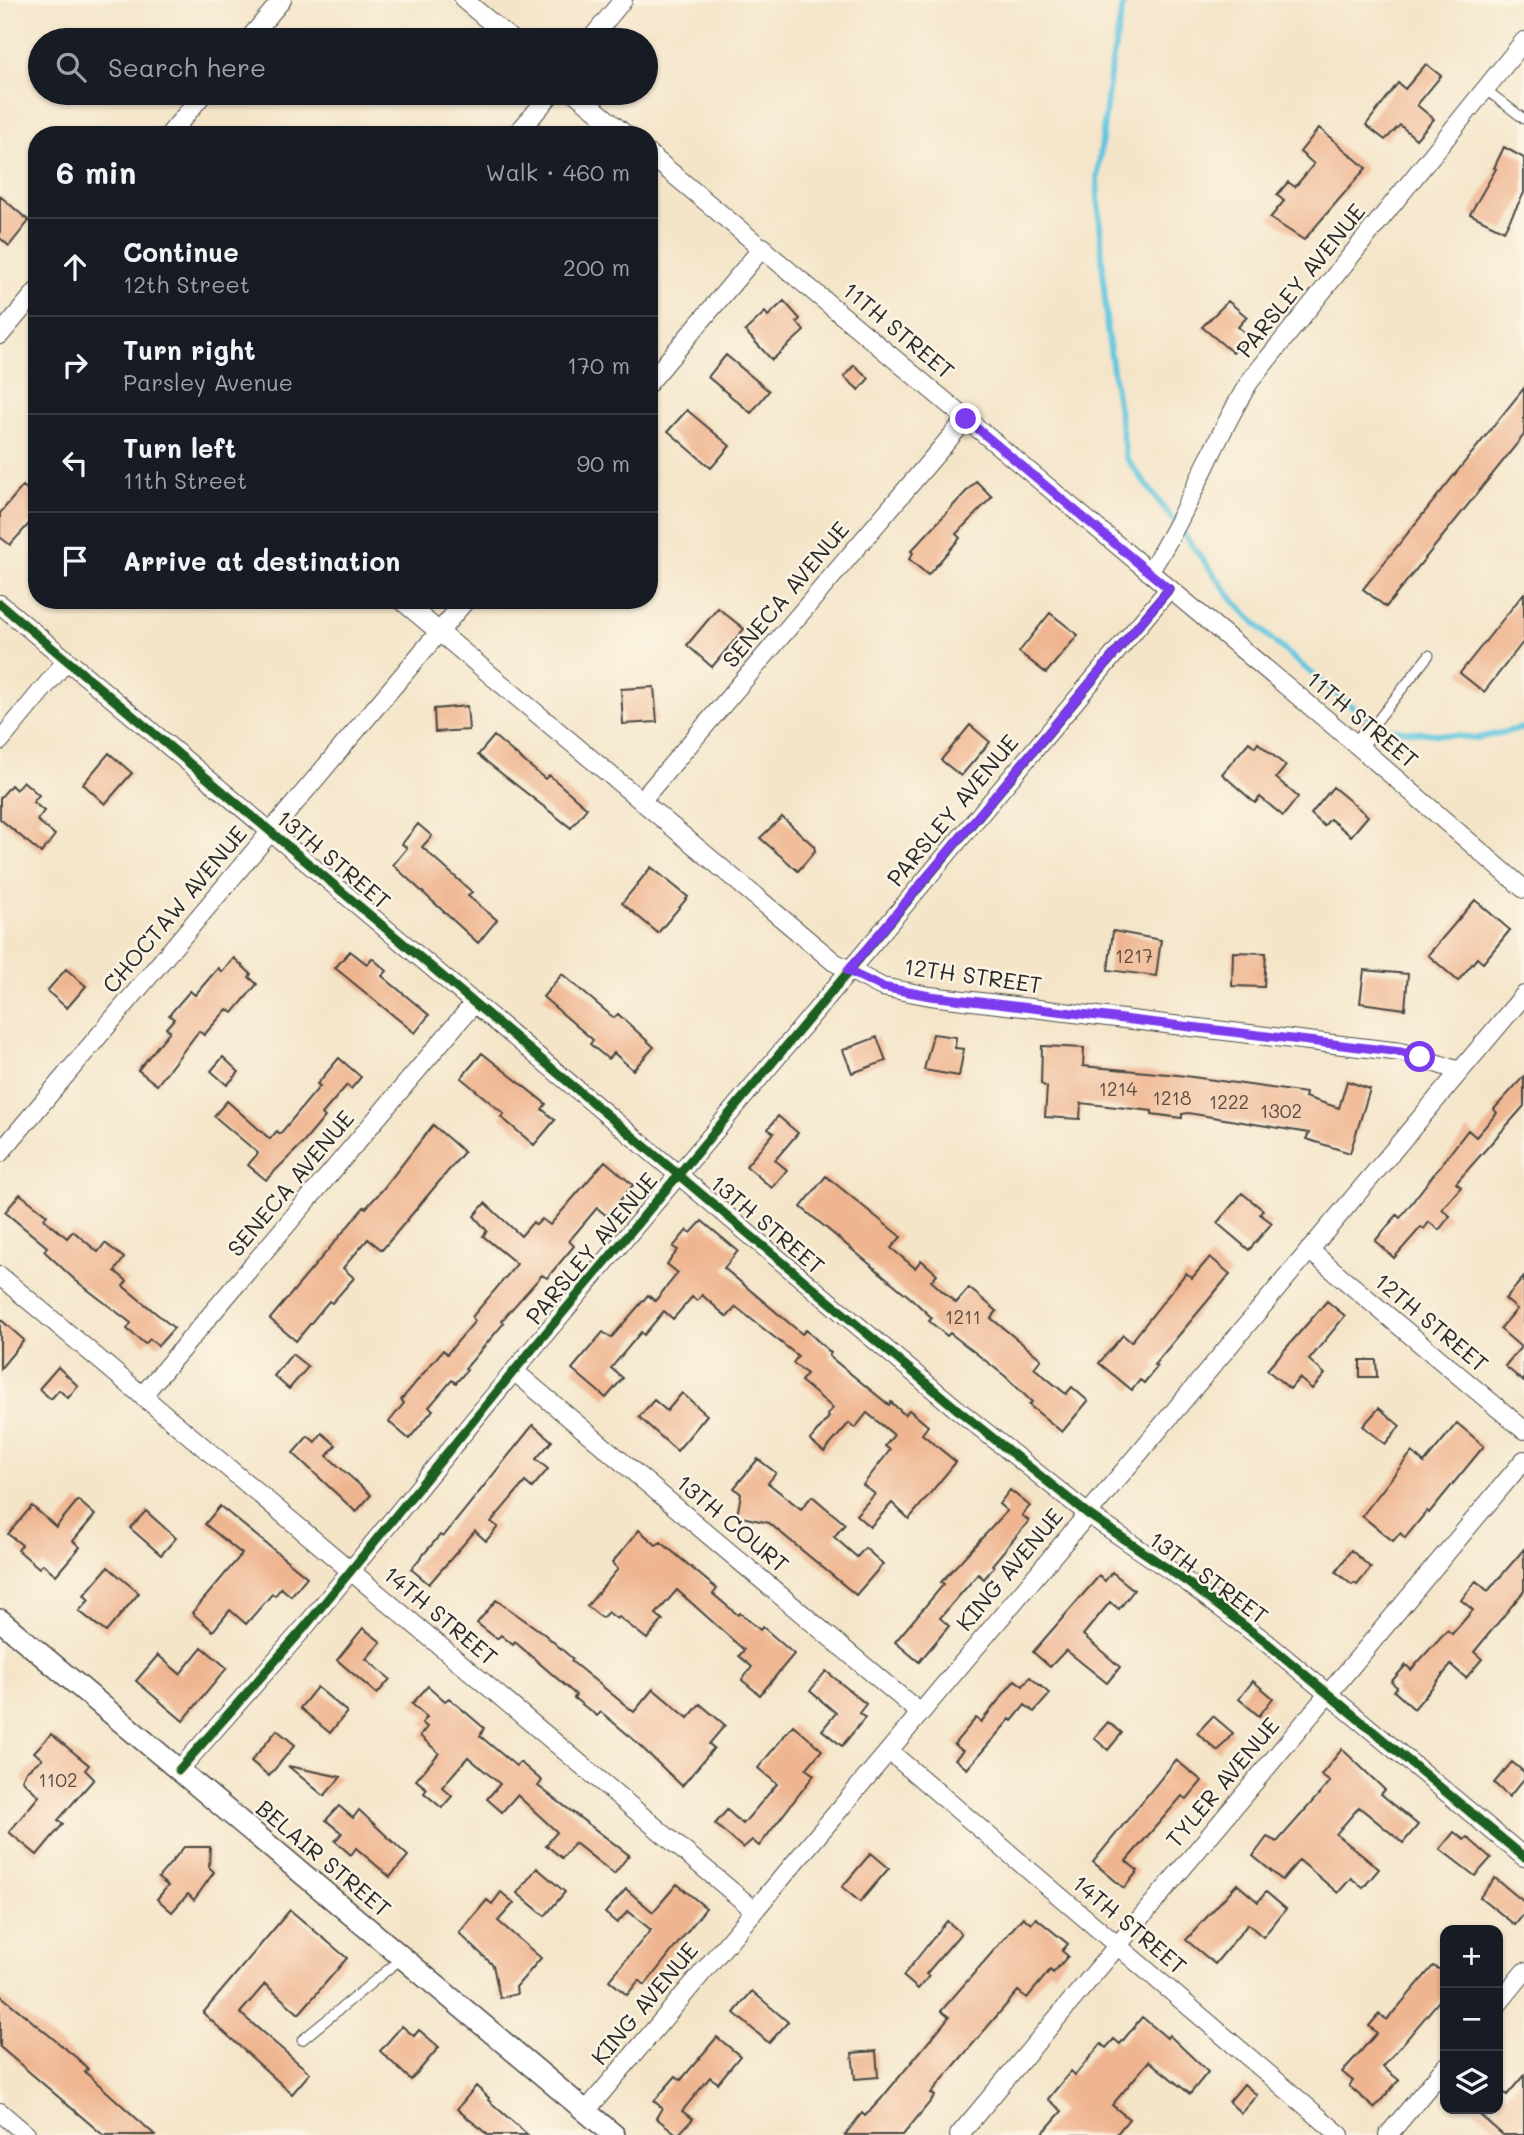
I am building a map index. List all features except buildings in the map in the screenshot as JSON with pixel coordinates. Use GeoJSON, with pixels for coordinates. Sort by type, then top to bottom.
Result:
{"type":"FeatureCollection","features":[{"type":"Feature","properties":{"kind":"street"},"geometry":{"type":"LineString","coordinates":[[258,28],[282,0]]}},
{"type":"Feature","properties":{"kind":"street"},"geometry":{"type":"LineString","coordinates":[[464,0],[498,28]]}},
{"type":"Feature","properties":{"kind":"street"},"geometry":{"type":"LineString","coordinates":[[600,28],[624,0]]}},
{"type":"Feature","properties":{"kind":"street","name":"PARSLEY AVENUE"},"geometry":{"type":"LineString","coordinates":[[1149,572],[1167,544],[1231,410],[1250,381],[1524,41]]}},
{"type":"Feature","properties":{"kind":"street"},"geometry":{"type":"LineString","coordinates":[[176,126],[194,105]]}},
{"type":"Feature","properties":{"kind":"street"},"geometry":{"type":"LineString","coordinates":[[524,126],[542,105]]}},
{"type":"Feature","properties":{"kind":"street"},"geometry":{"type":"LineString","coordinates":[[590,105],[615,126]]}},
{"type":"Feature","properties":{"kind":"street","name":"11TH STREET"},"geometry":{"type":"LineString","coordinates":[[658,161],[1358,746],[1524,889]]}},
{"type":"Feature","properties":{"kind":"street"},"geometry":{"type":"LineString","coordinates":[[658,372],[763,247]]}},
{"type":"Feature","properties":{"kind":"street"},"geometry":{"type":"LineString","coordinates":[[0,335],[28,302]]}},
{"type":"Feature","properties":{"kind":"street","name":"SENECA AVENUE"},"geometry":{"type":"LineString","coordinates":[[641,801],[966,419]]}},
{"type":"Feature","properties":{"kind":"street","name":"PARSLEY AVENUE"},"geometry":{"type":"LineString","coordinates":[[179,1770],[351,1570],[514,1371],[1169,589]]}},
{"type":"Feature","properties":{"kind":"street","name":"13TH STREET"},"geometry":{"type":"LineString","coordinates":[[0,604],[1087,1514],[1187,1582],[1328,1693],[1524,1857]]}},
{"type":"Feature","properties":{"kind":"street","name":"12TH STREET"},"geometry":{"type":"LineString","coordinates":[[412,609],[775,914],[848,971],[882,987],[930,996],[1401,1052],[1460,1071]]}},
{"type":"Feature","properties":{"kind":"street","name":"CHOCTAW AVENUE"},"geometry":{"type":"LineString","coordinates":[[0,1153],[458,609]]}},
{"type":"Feature","properties":{"kind":"street"},"geometry":{"type":"LineString","coordinates":[[0,741],[67,660]]}},
{"type":"Feature","properties":{"kind":"street"},"geometry":{"type":"LineString","coordinates":[[1358,746],[1369,731]]}},
{"type":"Feature","properties":{"kind":"street","name":"KING AVENUE"},"geometry":{"type":"LineString","coordinates":[[586,2111],[1524,995]]}},
{"type":"Feature","properties":{"kind":"street","name":"SENECA AVENUE"},"geometry":{"type":"LineString","coordinates":[[142,1396],[475,1002]]}},
{"type":"Feature","properties":{"kind":"street","name":"12TH STREET"},"geometry":{"type":"LineString","coordinates":[[1309,1250],[1524,1430]]}},
{"type":"Feature","properties":{"kind":"street","name":"14TH STREET"},"geometry":{"type":"LineString","coordinates":[[0,1276],[754,1910]]}},
{"type":"Feature","properties":{"kind":"street","name":"13TH COURT"},"geometry":{"type":"LineString","coordinates":[[514,1371],[920,1713]]}},
{"type":"Feature","properties":{"kind":"street","name":"TYLER AVENUE"},"geometry":{"type":"LineString","coordinates":[[959,2135],[1524,1460]]}},
{"type":"Feature","properties":{"kind":"street","name":"BELAIR STREET"},"geometry":{"type":"LineString","coordinates":[[0,1620],[614,2135]]}},
{"type":"Feature","properties":{"kind":"street","name":"14TH STREET"},"geometry":{"type":"LineString","coordinates":[[889,1751],[1340,2135]]}},
{"type":"Feature","properties":{"kind":"street"},"geometry":{"type":"LineString","coordinates":[[1503,1998],[1524,1972]]}},
{"type":"Feature","properties":{"kind":"street"},"geometry":{"type":"LineString","coordinates":[[1388,2135],[1440,2073]]}},
{"type":"Feature","properties":{"kind":"street"},"geometry":{"type":"LineString","coordinates":[[0,2112],[26,2135]]}},
{"type":"Feature","properties":{"kind":"lane"},"geometry":{"type":"LineString","coordinates":[[1485,89],[1524,118]]}},
{"type":"Feature","properties":{"kind":"lane"},"geometry":{"type":"LineString","coordinates":[[1369,731],[1429,655]]}},
{"type":"Feature","properties":{"kind":"lane"},"geometry":{"type":"LineString","coordinates":[[302,2040],[402,1958]]}},
{"type":"Feature","properties":{"kind":"waterway"},"geometry":{"type":"LineString","coordinates":[[1124,0],[1111,67],[1097,180],[1107,330],[1126,458],[1235,602],[1271,639],[1342,699],[1385,729],[1477,738],[1524,728]]}},
{"type":"Feature","properties":{"kind":"cycle path"},"geometry":{"type":"LineString","coordinates":[[179,1770],[304,1628],[514,1371],[1169,589]]}},
{"type":"Feature","properties":{"kind":"cycle path"},"geometry":{"type":"LineString","coordinates":[[0,604],[958,1410],[1088,1514],[1187,1582],[1267,1643],[1524,1857]]}},
{"type":"Feature","properties":{"kind":"route"},"geometry":{"type":"LineString","coordinates":[[966,419],[1169,589],[848,971],[882,987],[930,996],[1281,1037],[1401,1052],[1420,1057]]}}]}
